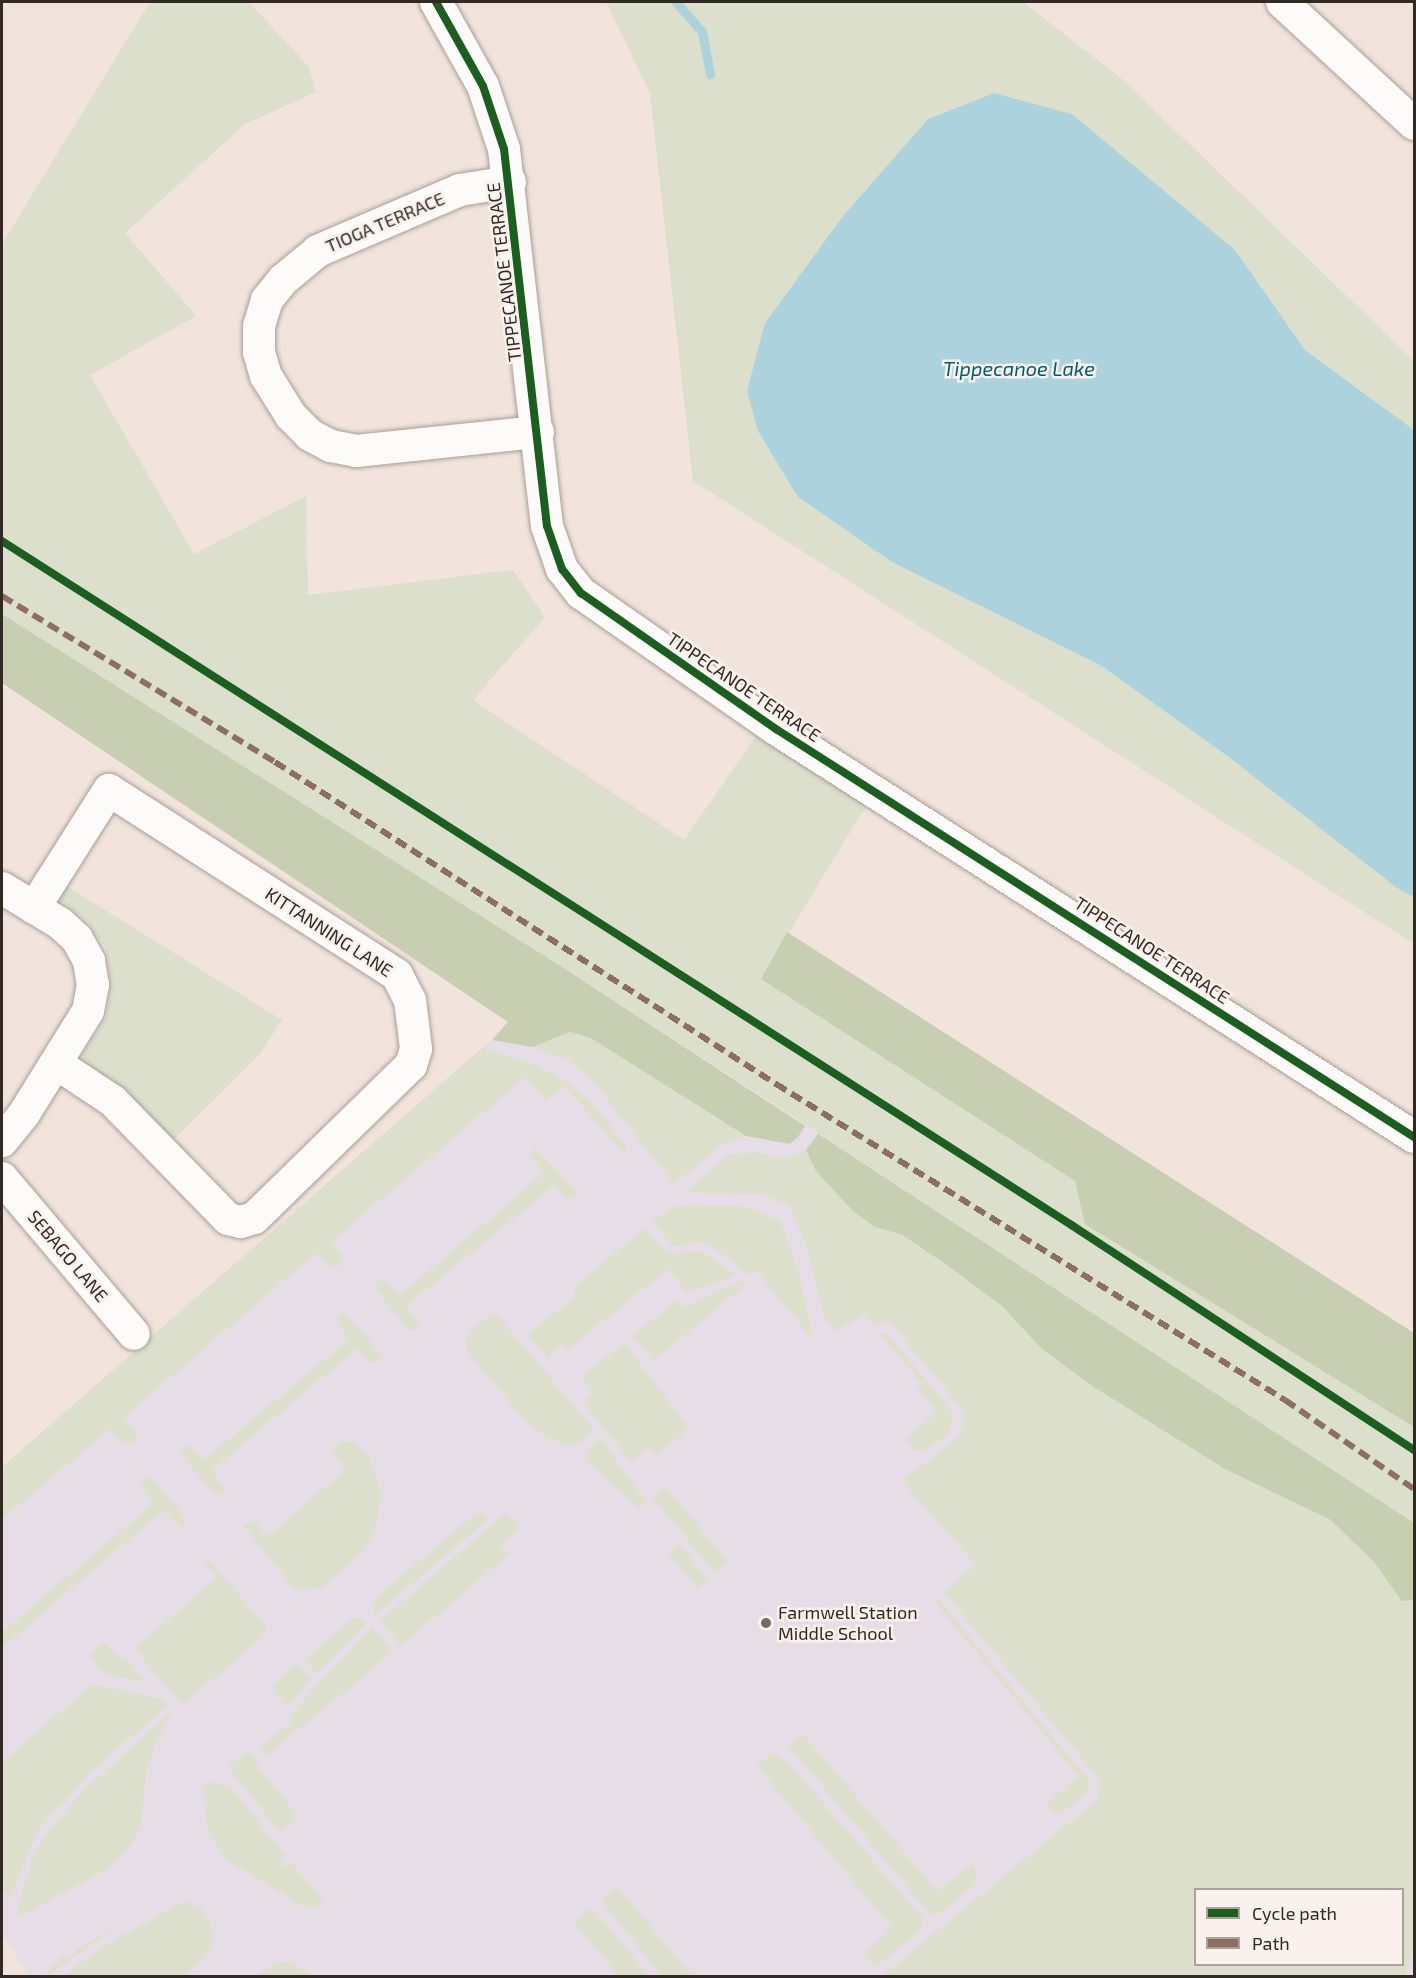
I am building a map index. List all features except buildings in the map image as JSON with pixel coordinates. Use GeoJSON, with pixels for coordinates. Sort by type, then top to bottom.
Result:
{"type":"FeatureCollection","features":[{"type":"Feature","properties":{"kind":"street","name":"TIPPECANOE TERRACE"},"geometry":{"type":"LineString","coordinates":[[436,2],[483,86],[510,182],[551,546],[562,569],[581,593],[776,729],[1414,1137]]}},
{"type":"Feature","properties":{"kind":"street"},"geometry":{"type":"LineString","coordinates":[[1282,2],[1414,124]]}},
{"type":"Feature","properties":{"kind":"street","name":"TIOGA TERRACE"},"geometry":{"type":"LineString","coordinates":[[510,182],[460,190],[318,251],[283,280],[267,300],[259,326],[259,352],[266,376],[291,416],[310,435],[331,446],[356,451],[538,432]]}},
{"type":"Feature","properties":{"kind":"street","name":"KITTANNING LANE"},"geometry":{"type":"LineString","coordinates":[[34,908],[109,790],[398,975],[410,1000],[416,1049],[411,1065],[254,1218],[241,1222],[228,1219],[113,1101],[57,1064]]}},
{"type":"Feature","properties":{"kind":"street"},"geometry":{"type":"LineString","coordinates":[[2,889],[34,908],[77,939],[89,961],[93,985],[88,1011],[57,1064],[2,1141]]}},
{"type":"Feature","properties":{"kind":"street","name":"SEBAGO LANE"},"geometry":{"type":"LineString","coordinates":[[2,1178],[134,1334]]}},
{"type":"Feature","properties":{"kind":"shaded area","name":"Farmwell Station Middle School"},"geometry":{"type":"Polygon","coordinates":[[[562,967],[1414,1523],[1414,1976],[29,1976],[2,1934],[2,1467],[511,1023],[562,967]]]}},
{"type":"Feature","properties":{"kind":"green space"},"geometry":{"type":"Polygon","coordinates":[[[150,2],[249,2],[309,67],[316,92],[245,124],[125,233],[196,316],[90,375],[194,554],[306,496],[308,595],[513,570],[545,617],[473,700],[684,840],[758,733],[866,806],[761,979],[1414,1399],[1414,1523],[857,1159],[1414,1540],[1414,1946],[1405,1976],[882,1976],[1098,1799],[1100,1780],[944,1592],[976,1565],[902,1481],[959,1436],[965,1412],[888,1320],[874,1326],[863,1314],[837,1331],[825,1320],[805,1242],[789,1206],[762,1194],[686,1192],[730,1154],[756,1152],[784,1160],[806,1150],[818,1133],[562,967],[2,614],[2,244],[150,2]]]}},
{"type":"Feature","properties":{"kind":"green space"},"geometry":{"type":"Polygon","coordinates":[[[606,2],[1023,2],[1122,79],[1414,361],[1414,430],[1305,350],[1235,250],[1072,114],[994,93],[928,119],[843,216],[765,323],[798,497],[892,562],[1100,665],[1230,758],[1397,888],[1414,897],[1414,944],[693,481],[650,93],[606,2]]]}},
{"type":"Feature","properties":{"kind":"green space"},"geometry":{"type":"Polygon","coordinates":[[[2,614],[562,967],[805,1126],[798,1137],[790,1144],[746,1136],[591,1038],[570,1032],[532,1047],[492,1040],[508,1022],[2,683],[2,614]]]}},
{"type":"Feature","properties":{"kind":"green space"},"geometry":{"type":"Polygon","coordinates":[[[63,884],[282,1020],[260,1054],[169,1144],[84,1065],[83,1053],[106,1018],[111,987],[106,948],[87,921],[60,900],[63,884]]]}},
{"type":"Feature","properties":{"kind":"green space"},"geometry":{"type":"Polygon","coordinates":[[[787,932],[1414,1333],[1414,1427],[1085,1224],[1075,1181],[761,979],[787,932]]]}},
{"type":"Feature","properties":{"kind":"green space"},"geometry":{"type":"Polygon","coordinates":[[[570,1032],[591,1038],[746,1136],[722,1144],[674,1184],[592,1080],[567,1059],[532,1047],[570,1032]]]}},
{"type":"Feature","properties":{"kind":"green space"},"geometry":{"type":"Polygon","coordinates":[[[482,1048],[535,1065],[565,1081],[589,1101],[621,1139],[627,1147],[624,1154],[566,1087],[545,1101],[525,1077],[332,1241],[344,1259],[339,1266],[332,1268],[316,1253],[124,1417],[137,1432],[136,1440],[123,1444],[110,1429],[2,1519],[2,1467],[482,1048]]]}},
{"type":"Feature","properties":{"kind":"green space"},"geometry":{"type":"Polygon","coordinates":[[[818,1134],[1414,1523],[1414,1600],[1402,1601],[1374,1562],[1331,1520],[1225,1469],[1094,1387],[1042,1349],[1002,1306],[947,1265],[901,1234],[875,1227],[853,1211],[816,1171],[806,1150],[818,1134]]]}},
{"type":"Feature","properties":{"kind":"green space"},"geometry":{"type":"Polygon","coordinates":[[[535,1148],[575,1189],[575,1196],[566,1198],[555,1185],[406,1306],[420,1325],[416,1331],[409,1330],[375,1289],[376,1281],[386,1281],[399,1296],[544,1173],[530,1156],[535,1148]]]}},
{"type":"Feature","properties":{"kind":"green space"},"geometry":{"type":"Polygon","coordinates":[[[692,1205],[748,1207],[781,1222],[799,1275],[813,1340],[757,1271],[747,1273],[709,1244],[696,1242],[674,1247],[652,1222],[670,1208],[692,1205]]]}},
{"type":"Feature","properties":{"kind":"green space"},"geometry":{"type":"Polygon","coordinates":[[[644,1229],[668,1253],[703,1252],[737,1275],[687,1293],[668,1269],[567,1350],[561,1344],[550,1354],[552,1362],[529,1338],[530,1333],[575,1296],[575,1286],[644,1229]]]}},
{"type":"Feature","properties":{"kind":"green space"},"geometry":{"type":"Polygon","coordinates":[[[742,1280],[745,1285],[653,1361],[632,1336],[677,1299],[685,1307],[742,1280]]]}},
{"type":"Feature","properties":{"kind":"green space"},"geometry":{"type":"Polygon","coordinates":[[[341,1312],[360,1329],[381,1356],[381,1361],[370,1363],[357,1348],[212,1470],[225,1490],[219,1496],[182,1457],[180,1449],[190,1446],[203,1461],[349,1339],[337,1322],[341,1312]]]}},
{"type":"Feature","properties":{"kind":"green space"},"geometry":{"type":"Polygon","coordinates":[[[491,1314],[499,1317],[593,1429],[582,1442],[569,1446],[546,1437],[522,1417],[467,1351],[466,1340],[473,1329],[491,1314]]]}},
{"type":"Feature","properties":{"kind":"green space"},"geometry":{"type":"Polygon","coordinates":[[[880,1334],[888,1334],[954,1415],[950,1432],[926,1451],[914,1450],[906,1439],[937,1412],[917,1388],[922,1384],[880,1334]]]}},
{"type":"Feature","properties":{"kind":"green space"},"geometry":{"type":"Polygon","coordinates":[[[624,1343],[689,1428],[658,1456],[649,1447],[631,1462],[583,1402],[592,1393],[582,1377],[624,1343]]]}},
{"type":"Feature","properties":{"kind":"green space"},"geometry":{"type":"Polygon","coordinates":[[[600,1437],[646,1503],[639,1508],[587,1461],[588,1449],[600,1437]]]}},
{"type":"Feature","properties":{"kind":"green space"},"geometry":{"type":"Polygon","coordinates":[[[342,1442],[354,1442],[368,1455],[381,1493],[376,1528],[361,1554],[321,1588],[294,1589],[243,1525],[254,1520],[267,1537],[345,1470],[331,1450],[342,1442]]]}},
{"type":"Feature","properties":{"kind":"green space"},"geometry":{"type":"Polygon","coordinates":[[[146,1477],[150,1477],[185,1518],[183,1528],[162,1511],[2,1648],[2,1632],[154,1503],[141,1487],[146,1477]]]}},
{"type":"Feature","properties":{"kind":"green space"},"geometry":{"type":"Polygon","coordinates":[[[665,1486],[729,1563],[715,1573],[652,1496],[665,1486]]]}},
{"type":"Feature","properties":{"kind":"green space"},"geometry":{"type":"Polygon","coordinates":[[[482,1512],[487,1520],[375,1615],[372,1601],[473,1516],[482,1512]]]}},
{"type":"Feature","properties":{"kind":"green space"},"geometry":{"type":"Polygon","coordinates":[[[505,1514],[516,1522],[517,1530],[500,1546],[509,1554],[401,1646],[380,1621],[505,1514]]]}},
{"type":"Feature","properties":{"kind":"green space"},"geometry":{"type":"Polygon","coordinates":[[[679,1543],[708,1580],[697,1588],[668,1552],[679,1543]]]}},
{"type":"Feature","properties":{"kind":"green space"},"geometry":{"type":"Polygon","coordinates":[[[206,1557],[267,1627],[260,1639],[182,1705],[135,1649],[217,1577],[204,1561],[206,1557]]]}},
{"type":"Feature","properties":{"kind":"green space"},"geometry":{"type":"Polygon","coordinates":[[[939,1600],[1090,1782],[1088,1791],[1062,1813],[1052,1812],[1046,1805],[1078,1775],[935,1602],[939,1600]]]}},
{"type":"Feature","properties":{"kind":"green space"},"geometry":{"type":"Polygon","coordinates":[[[355,1617],[367,1622],[317,1674],[304,1659],[355,1617]]]}},
{"type":"Feature","properties":{"kind":"green space"},"geometry":{"type":"Polygon","coordinates":[[[372,1627],[393,1652],[266,1756],[260,1748],[291,1722],[291,1714],[372,1627]]]}},
{"type":"Feature","properties":{"kind":"green space"},"geometry":{"type":"Polygon","coordinates":[[[100,1644],[106,1644],[120,1660],[125,1656],[146,1682],[103,1674],[90,1655],[100,1644]]]}},
{"type":"Feature","properties":{"kind":"green space"},"geometry":{"type":"Polygon","coordinates":[[[297,1664],[311,1680],[285,1707],[273,1686],[297,1664]]]}},
{"type":"Feature","properties":{"kind":"green space"},"geometry":{"type":"Polygon","coordinates":[[[93,1684],[161,1699],[167,1706],[95,1768],[38,1830],[8,1901],[2,1878],[2,1762],[93,1684]]]}},
{"type":"Feature","properties":{"kind":"green space"},"geometry":{"type":"Polygon","coordinates":[[[172,1711],[155,1743],[146,1773],[141,1826],[131,1845],[109,1868],[19,1917],[18,1906],[35,1852],[48,1832],[82,1792],[172,1711]]]}},
{"type":"Feature","properties":{"kind":"green space"},"geometry":{"type":"Polygon","coordinates":[[[802,1733],[937,1891],[974,1863],[976,1884],[939,1914],[929,1913],[788,1745],[802,1733]]]}},
{"type":"Feature","properties":{"kind":"green space"},"geometry":{"type":"Polygon","coordinates":[[[249,1750],[258,1761],[256,1765],[299,1817],[281,1833],[228,1767],[249,1750]]]}},
{"type":"Feature","properties":{"kind":"green space"},"geometry":{"type":"Polygon","coordinates":[[[772,1753],[792,1767],[923,1919],[921,1930],[876,1967],[863,1955],[892,1928],[757,1766],[772,1753]]]}},
{"type":"Feature","properties":{"kind":"green space"},"geometry":{"type":"Polygon","coordinates":[[[203,1782],[229,1786],[285,1855],[280,1864],[284,1867],[291,1862],[324,1902],[320,1907],[304,1907],[225,1859],[207,1828],[203,1782]]]}},
{"type":"Feature","properties":{"kind":"green space"},"geometry":{"type":"Polygon","coordinates":[[[617,1886],[692,1976],[661,1976],[601,1900],[617,1886]]]}},
{"type":"Feature","properties":{"kind":"green space"},"geometry":{"type":"Polygon","coordinates":[[[184,1901],[202,1909],[211,1924],[212,1944],[203,1961],[182,1976],[63,1976],[106,1945],[184,1901]]]}},
{"type":"Feature","properties":{"kind":"green space"},"geometry":{"type":"Polygon","coordinates":[[[590,1909],[595,1911],[649,1976],[619,1976],[574,1922],[590,1909]]]}},
{"type":"Feature","properties":{"kind":"green space"},"geometry":{"type":"Polygon","coordinates":[[[119,1925],[49,1975],[46,1974],[64,1955],[67,1959],[77,1952],[76,1949],[119,1925]]]}},
{"type":"Feature","properties":{"kind":"green space"},"geometry":{"type":"Polygon","coordinates":[[[278,1962],[290,1963],[315,1976],[254,1976],[278,1962]]]}},
{"type":"Feature","properties":{"kind":"water","name":"Tippecanoe Lake"},"geometry":{"type":"Polygon","coordinates":[[[994,93],[1072,114],[1235,250],[1305,350],[1414,430],[1414,897],[1397,888],[1230,758],[1100,665],[892,562],[798,497],[758,431],[747,391],[765,323],[843,216],[928,119],[994,93]]]}},
{"type":"Feature","properties":{"kind":"waterway"},"geometry":{"type":"LineString","coordinates":[[676,2],[702,32],[710,74]]}},
{"type":"Feature","properties":{"kind":"marked path"},"geometry":{"type":"LineString","coordinates":[[2,596],[275,762],[776,1084],[1285,1400],[1414,1489]]}},
{"type":"Feature","properties":{"kind":"cycle path"},"geometry":{"type":"LineString","coordinates":[[436,2],[483,86],[504,149],[547,526],[562,569],[581,593],[776,729],[1414,1137]]}},
{"type":"Feature","properties":{"kind":"cycle path"},"geometry":{"type":"LineString","coordinates":[[2,541],[1073,1226],[1414,1450]]}},
{"type":"Feature","properties":{"kind":"place","name":"Farmwell Station Middle School"},"geometry":{"type":"Point","coordinates":[766,1623]}}]}
